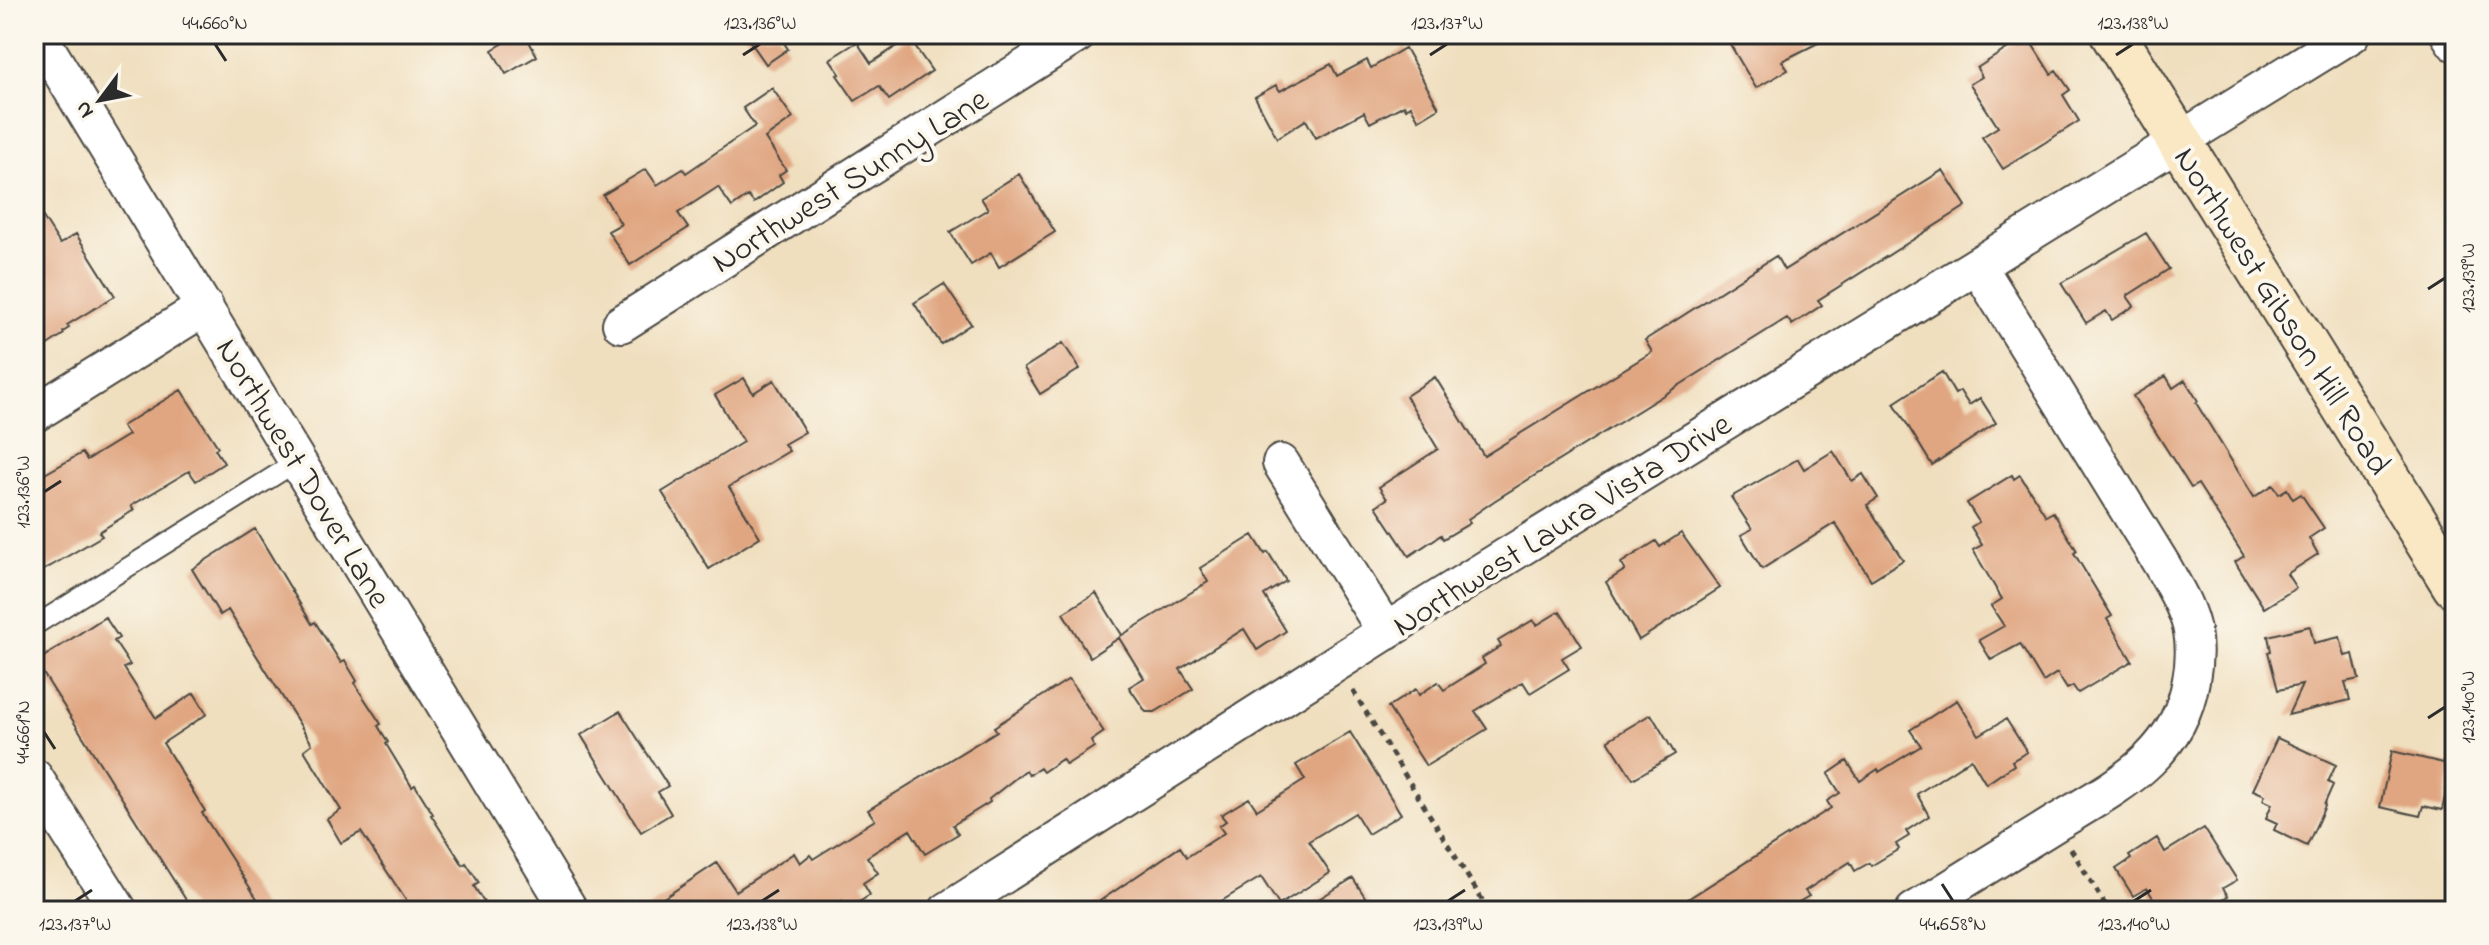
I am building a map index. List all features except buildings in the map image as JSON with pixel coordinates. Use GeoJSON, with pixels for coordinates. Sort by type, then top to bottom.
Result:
{"type":"FeatureCollection","features":[{"type":"Feature","properties":{"kind":"main road","name":"Northwest Gibson Hill Road"},"geometry":{"type":"LineString","coordinates":[[2113,34],[2455,586]]}},
{"type":"Feature","properties":{"kind":"street","name":"Northwest Dover Lane"},"geometry":{"type":"LineString","coordinates":[[38,34],[570,911]]}},
{"type":"Feature","properties":{"kind":"street","name":"Northwest Laura Vista Drive"},"geometry":{"type":"LineString","coordinates":[[947,911],[1335,663],[2352,34]]}},
{"type":"Feature","properties":{"kind":"street"},"geometry":{"type":"LineString","coordinates":[[2449,34],[2455,43]]}},
{"type":"Feature","properties":{"kind":"street","name":"Northwest Sunny Lane"},"geometry":{"type":"LineString","coordinates":[[621,324],[1066,37]]}},
{"type":"Feature","properties":{"kind":"street"},"geometry":{"type":"LineString","coordinates":[[1914,911],[2120,784],[2153,757],[2174,730],[2187,702],[2194,661],[2192,630],[2179,596],[1978,266]]}},
{"type":"Feature","properties":{"kind":"street"},"geometry":{"type":"LineString","coordinates":[[34,414],[205,307]]}},
{"type":"Feature","properties":{"kind":"street"},"geometry":{"type":"LineString","coordinates":[[1281,463],[1386,632]]}},
{"type":"Feature","properties":{"kind":"street"},"geometry":{"type":"LineString","coordinates":[[34,777],[119,911]]}},
{"type":"Feature","properties":{"kind":"lane"},"geometry":{"type":"LineString","coordinates":[[34,626],[298,461]]}},
{"type":"Feature","properties":{"kind":"path"},"geometry":{"type":"LineString","coordinates":[[1335,663],[1489,911]]}},
{"type":"Feature","properties":{"kind":"path"},"geometry":{"type":"LineString","coordinates":[[2055,824],[2109,911]]}}]}
